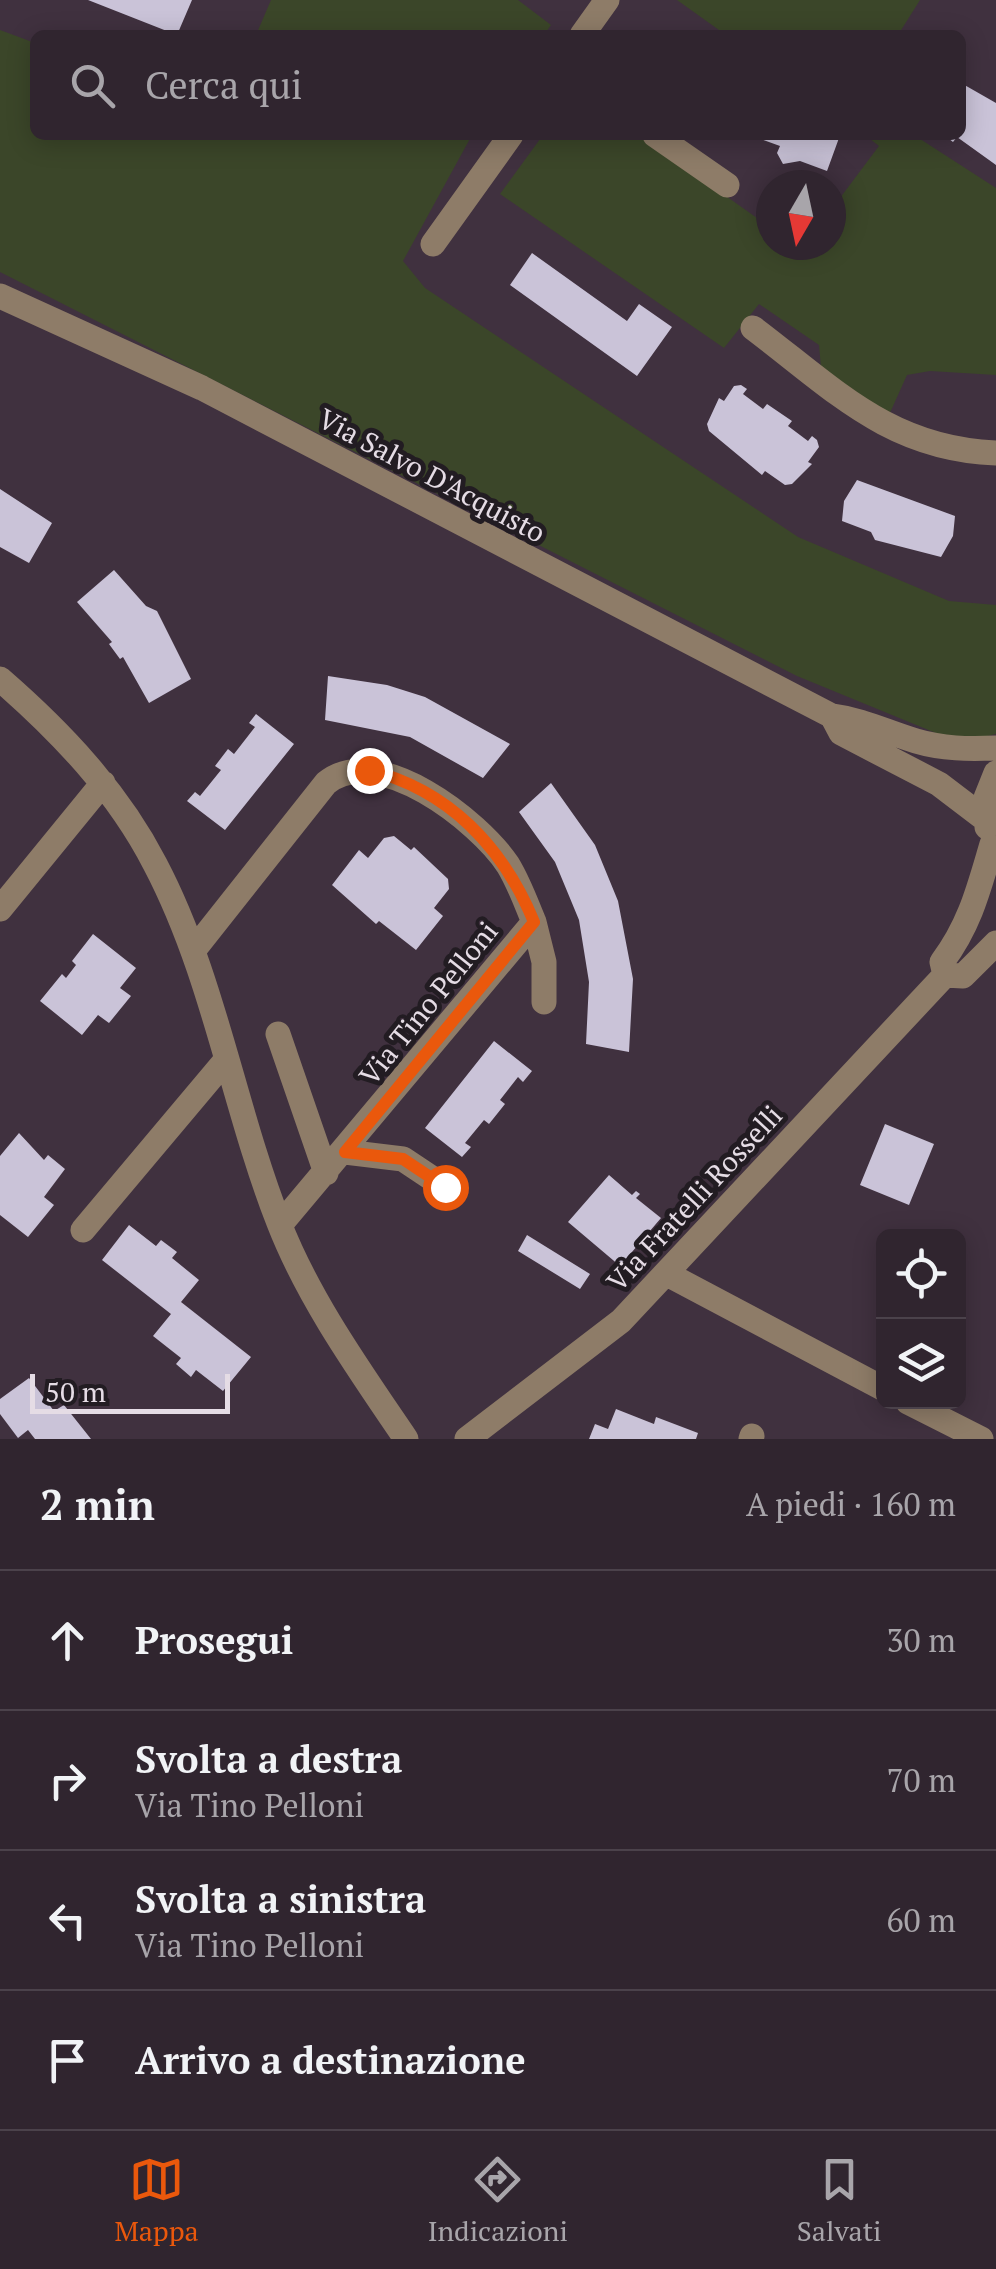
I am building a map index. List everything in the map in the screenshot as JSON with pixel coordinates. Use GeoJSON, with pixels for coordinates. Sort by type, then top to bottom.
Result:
{"type":"FeatureCollection","features":[{"type":"Feature","properties":{"kind":"street"},"geometry":{"type":"LineString","coordinates":[[586,30],[607,0]]}},
{"type":"Feature","properties":{"kind":"street"},"geometry":{"type":"LineString","coordinates":[[433,244],[507,140]]}},
{"type":"Feature","properties":{"kind":"street"},"geometry":{"type":"LineString","coordinates":[[662,140],[726,185]]}},
{"type":"Feature","properties":{"kind":"street","name":"Via Salvo D'Acquisto"},"geometry":{"type":"LineString","coordinates":[[0,296],[202,388],[832,716],[867,720],[914,740],[952,749],[996,748]]}},
{"type":"Feature","properties":{"kind":"street"},"geometry":{"type":"LineString","coordinates":[[754,328],[878,423],[919,442],[996,453]]}},
{"type":"Feature","properties":{"kind":"street"},"geometry":{"type":"LineString","coordinates":[[0,679],[47,720],[103,783],[155,863],[192,950],[280,1225],[321,1304],[406,1439]]}},
{"type":"Feature","properties":{"kind":"street","name":"Via Salvo D'Acquisto"},"geometry":{"type":"LineString","coordinates":[[832,716],[841,733],[938,784],[991,838]]}},
{"type":"Feature","properties":{"kind":"street","name":"Via Tino Pelloni"},"geometry":{"type":"LineString","coordinates":[[192,950],[326,782],[351,770],[394,777],[456,813],[506,863],[534,922],[280,1225]]}},
{"type":"Feature","properties":{"kind":"street","name":"Via Fratelli Rosselli"},"geometry":{"type":"LineString","coordinates":[[945,976],[942,962],[964,933],[976,905],[991,838],[986,798],[996,773]]}},
{"type":"Feature","properties":{"kind":"street"},"geometry":{"type":"LineString","coordinates":[[0,909],[103,783]]}},
{"type":"Feature","properties":{"kind":"street"},"geometry":{"type":"LineString","coordinates":[[534,922],[544,962],[544,1002]]}},
{"type":"Feature","properties":{"kind":"street","name":"Via Fratelli Rosselli"},"geometry":{"type":"LineString","coordinates":[[466,1439],[582,1354],[667,1274],[945,976],[963,976],[996,943]]}},
{"type":"Feature","properties":{"kind":"street"},"geometry":{"type":"LineString","coordinates":[[278,1034],[326,1173]]}},
{"type":"Feature","properties":{"kind":"street"},"geometry":{"type":"LineString","coordinates":[[84,1230],[226,1060]]}},
{"type":"Feature","properties":{"kind":"street"},"geometry":{"type":"LineString","coordinates":[[345,1152],[403,1159],[445,1187]]}},
{"type":"Feature","properties":{"kind":"street"},"geometry":{"type":"LineString","coordinates":[[667,1274],[876,1385]]}},
{"type":"Feature","properties":{"kind":"street"},"geometry":{"type":"LineString","coordinates":[[922,1409],[981,1439]]}},
{"type":"Feature","properties":{"kind":"green space"},"geometry":{"type":"Polygon","coordinates":[[[271,0],[518,0],[551,25],[548,30],[258,30],[271,0]]]}},
{"type":"Feature","properties":{"kind":"green space"},"geometry":{"type":"Polygon","coordinates":[[[677,0],[920,0],[901,30],[719,30],[677,0]]]}},
{"type":"Feature","properties":{"kind":"green space"},"geometry":{"type":"Polygon","coordinates":[[[0,30],[30,41],[30,140],[469,140],[403,261],[425,288],[798,537],[949,601],[996,605],[996,734],[975,739],[948,738],[797,676],[0,272],[0,30]]]}},
{"type":"Feature","properties":{"kind":"green space"},"geometry":{"type":"Polygon","coordinates":[[[539,140],[647,140],[756,217],[756,260],[846,260],[846,190],[879,146],[871,140],[922,140],[996,188],[996,375],[930,371],[907,375],[889,415],[821,367],[819,345],[759,304],[724,348],[500,194],[539,140]]]}},
{"type":"Feature","properties":{"kind":"building"},"geometry":{"type":"Polygon","coordinates":[[[88,0],[192,0],[179,30],[164,30],[88,0]]]}},
{"type":"Feature","properties":{"kind":"building"},"geometry":{"type":"Polygon","coordinates":[[[966,86],[996,103],[996,165],[961,140],[966,140],[966,86]]]}},
{"type":"Feature","properties":{"kind":"building"},"geometry":{"type":"Polygon","coordinates":[[[764,140],[838,140],[827,170],[800,161],[783,164],[777,153],[780,146],[764,140]]]}},
{"type":"Feature","properties":{"kind":"building"},"geometry":{"type":"Polygon","coordinates":[[[532,253],[627,321],[639,304],[672,327],[637,376],[510,285],[532,253]]]}},
{"type":"Feature","properties":{"kind":"building"},"geometry":{"type":"Polygon","coordinates":[[[734,386],[747,389],[743,394],[763,409],[767,404],[792,421],[788,426],[808,441],[812,436],[817,440],[819,447],[808,462],[812,464],[792,484],[785,485],[765,471],[762,475],[709,431],[707,424],[719,398],[724,401],[734,386]]]}},
{"type":"Feature","properties":{"kind":"building"},"geometry":{"type":"Polygon","coordinates":[[[857,480],[955,516],[953,536],[941,557],[875,540],[871,532],[842,521],[844,501],[857,480]]]}},
{"type":"Feature","properties":{"kind":"building"},"geometry":{"type":"Polygon","coordinates":[[[0,489],[52,523],[29,563],[0,547],[0,489]]]}},
{"type":"Feature","properties":{"kind":"building"},"geometry":{"type":"Polygon","coordinates":[[[114,570],[146,606],[157,611],[191,679],[149,703],[123,657],[120,659],[109,644],[112,642],[77,602],[114,570]]]}},
{"type":"Feature","properties":{"kind":"building"},"geometry":{"type":"Polygon","coordinates":[[[328,676],[387,685],[425,697],[510,744],[483,778],[410,737],[325,720],[328,676]]]}},
{"type":"Feature","properties":{"kind":"building"},"geometry":{"type":"Polygon","coordinates":[[[256,714],[294,744],[225,830],[187,801],[195,792],[200,796],[221,770],[215,766],[228,749],[234,754],[255,727],[249,723],[256,714]]]}},
{"type":"Feature","properties":{"kind":"building"},"geometry":{"type":"Polygon","coordinates":[[[551,783],[595,845],[618,901],[633,979],[629,1052],[586,1044],[589,982],[579,920],[555,862],[519,812],[551,783]]]}},
{"type":"Feature","properties":{"kind":"building"},"geometry":{"type":"Polygon","coordinates":[[[394,836],[411,850],[414,847],[448,879],[449,889],[434,908],[443,916],[416,950],[379,921],[376,924],[332,885],[359,850],[368,858],[384,838],[394,836]]]}},
{"type":"Feature","properties":{"kind":"building"},"geometry":{"type":"Polygon","coordinates":[[[93,934],[136,968],[120,988],[131,996],[109,1023],[98,1015],[82,1035],[40,1001],[62,974],[66,978],[76,965],[72,961],[93,934]]]}},
{"type":"Feature","properties":{"kind":"building"},"geometry":{"type":"Polygon","coordinates":[[[494,1041],[532,1071],[523,1082],[518,1077],[500,1100],[505,1104],[489,1124],[484,1120],[465,1143],[471,1147],[462,1157],[425,1128],[494,1041]]]}},
{"type":"Feature","properties":{"kind":"building"},"geometry":{"type":"Polygon","coordinates":[[[885,1124],[934,1144],[909,1205],[860,1185],[885,1124]]]}},
{"type":"Feature","properties":{"kind":"building"},"geometry":{"type":"Polygon","coordinates":[[[19,1133],[44,1160],[48,1155],[65,1169],[44,1197],[54,1205],[28,1237],[0,1215],[0,1156],[19,1133]]]}},
{"type":"Feature","properties":{"kind":"building"},"geometry":{"type":"Polygon","coordinates":[[[609,1175],[632,1195],[636,1191],[640,1194],[636,1198],[661,1218],[620,1266],[568,1222],[609,1175]]]}},
{"type":"Feature","properties":{"kind":"building"},"geometry":{"type":"Polygon","coordinates":[[[129,1225],[156,1246],[161,1240],[177,1252],[172,1258],[199,1280],[181,1302],[251,1357],[223,1391],[196,1370],[191,1377],[176,1364],[181,1358],[153,1336],[171,1314],[102,1260],[129,1225]]]}},
{"type":"Feature","properties":{"kind":"building"},"geometry":{"type":"Polygon","coordinates":[[[527,1235],[590,1274],[580,1289],[518,1251],[527,1235]]]}},
{"type":"Feature","properties":{"kind":"building"},"geometry":{"type":"Polygon","coordinates":[[[29,1378],[54,1411],[64,1405],[91,1439],[35,1439],[28,1430],[18,1438],[0,1414],[0,1399],[29,1378]]]}},
{"type":"Feature","properties":{"kind":"building"},"geometry":{"type":"Polygon","coordinates":[[[616,1409],[654,1424],[656,1417],[698,1433],[696,1439],[589,1439],[595,1424],[608,1429],[616,1409]]]}},
{"type":"Feature","properties":{"kind":"route"},"geometry":{"type":"LineString","coordinates":[[369,770],[416,786],[482,835],[506,863],[534,922],[345,1152],[403,1159],[445,1187]]}}]}
